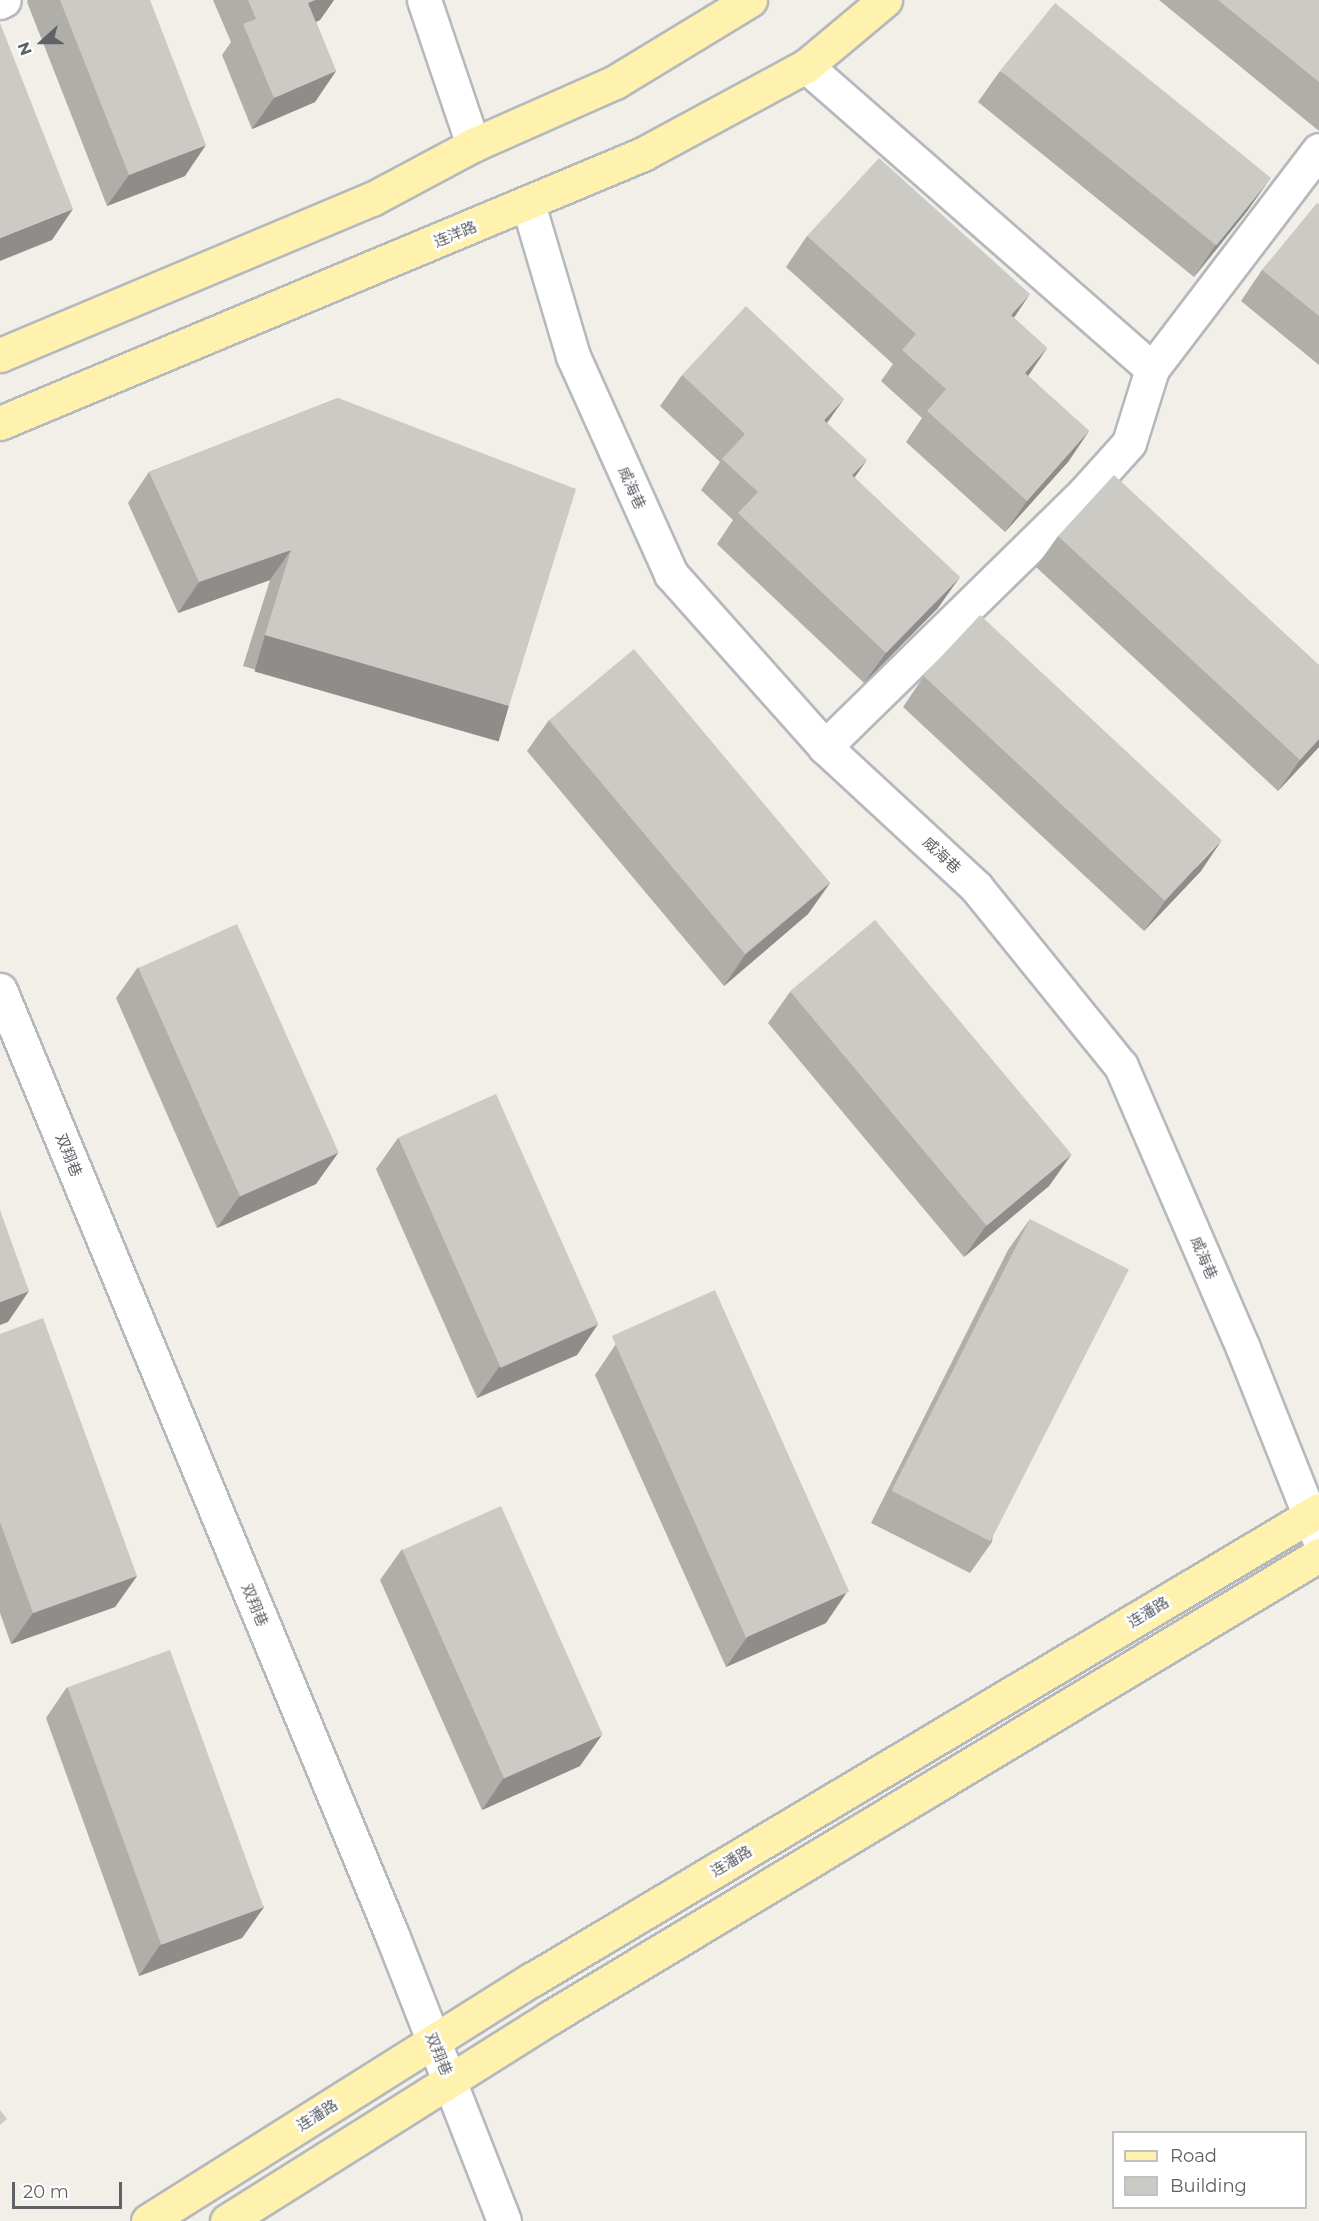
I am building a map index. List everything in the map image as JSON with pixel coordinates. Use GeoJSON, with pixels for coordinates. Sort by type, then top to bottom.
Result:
{"type":"FeatureCollection","features":[{"type":"Feature","properties":{"kind":"main road"},"geometry":{"type":"LineString","coordinates":[[0,355],[372,200],[473,145],[615,82],[750,0]]}},
{"type":"Feature","properties":{"kind":"main road","name":"连洋路"},"geometry":{"type":"LineString","coordinates":[[0,423],[643,154],[806,66],[885,0]]}},
{"type":"Feature","properties":{"kind":"main road","name":"连潘路"},"geometry":{"type":"LineString","coordinates":[[148,2221],[434,2042],[1316,1521]]}},
{"type":"Feature","properties":{"kind":"main road"},"geometry":{"type":"LineString","coordinates":[[227,2221],[450,2082],[1319,1555]]}},
{"type":"Feature","properties":{"kind":"street"},"geometry":{"type":"LineString","coordinates":[[0,2],[4,0]]}},
{"type":"Feature","properties":{"kind":"street"},"geometry":{"type":"LineString","coordinates":[[424,0],[473,145]]}},
{"type":"Feature","properties":{"kind":"street"},"geometry":{"type":"LineString","coordinates":[[806,66],[1152,369]]}},
{"type":"Feature","properties":{"kind":"street"},"geometry":{"type":"LineString","coordinates":[[825,747],[1084,493],[1130,443],[1152,369],[1319,150]]}},
{"type":"Feature","properties":{"kind":"street","name":"威海巷"},"geometry":{"type":"LineString","coordinates":[[528,204],[573,356],[671,574],[825,747],[976,886],[1121,1066],[1316,1521]]}},
{"type":"Feature","properties":{"kind":"street"},"geometry":{"type":"LineString","coordinates":[[1084,493],[1110,517]]}},
{"type":"Feature","properties":{"kind":"street","name":"双翔巷"},"geometry":{"type":"LineString","coordinates":[[0,990],[434,2042],[504,2221]]}},
{"type":"Feature","properties":{"kind":"building"},"geometry":{"type":"Polygon","coordinates":[[[60,0],[150,0],[206,145],[129,175],[60,0]]]}},
{"type":"Feature","properties":{"kind":"building"},"geometry":{"type":"Polygon","coordinates":[[[248,0],[315,0],[308,3],[336,71],[274,98],[243,24],[256,19],[248,0]]]}},
{"type":"Feature","properties":{"kind":"building"},"geometry":{"type":"Polygon","coordinates":[[[1218,0],[1319,0],[1319,82],[1218,0]]]}},
{"type":"Feature","properties":{"kind":"building"},"geometry":{"type":"Polygon","coordinates":[[[1055,3],[1271,178],[1216,246],[1000,71],[1055,3]]]}},
{"type":"Feature","properties":{"kind":"building"},"geometry":{"type":"Polygon","coordinates":[[[0,23],[73,209],[0,238],[0,23]]]}},
{"type":"Feature","properties":{"kind":"building"},"geometry":{"type":"Polygon","coordinates":[[[879,158],[1030,294],[1011,315],[1047,348],[1025,373],[1089,431],[1027,501],[927,411],[946,389],[902,350],[916,334],[807,236],[879,158]]]}},
{"type":"Feature","properties":{"kind":"building"},"geometry":{"type":"Polygon","coordinates":[[[1317,203],[1319,204],[1319,316],[1262,270],[1317,203]]]}},
{"type":"Feature","properties":{"kind":"building"},"geometry":{"type":"Polygon","coordinates":[[[746,306],[844,399],[824,420],[867,460],[852,475],[960,577],[886,653],[738,513],[758,492],[722,459],[745,434],[682,375],[746,306]]]}},
{"type":"Feature","properties":{"kind":"building"},"geometry":{"type":"Polygon","coordinates":[[[338,398],[576,489],[509,706],[265,635],[291,550],[199,582],[149,472],[338,398]]]}},
{"type":"Feature","properties":{"kind":"building"},"geometry":{"type":"Polygon","coordinates":[[[1114,475],[1319,665],[1319,739],[1300,760],[1058,536],[1114,475]]]}},
{"type":"Feature","properties":{"kind":"building"},"geometry":{"type":"Polygon","coordinates":[[[980,615],[1221,840],[1165,901],[923,676],[980,615]]]}},
{"type":"Feature","properties":{"kind":"building"},"geometry":{"type":"Polygon","coordinates":[[[634,649],[830,883],[745,954],[549,720],[634,649]]]}},
{"type":"Feature","properties":{"kind":"building"},"geometry":{"type":"Polygon","coordinates":[[[875,920],[1072,1154],[987,1226],[790,991],[875,920]]]}},
{"type":"Feature","properties":{"kind":"building"},"geometry":{"type":"Polygon","coordinates":[[[237,924],[339,1152],[240,1196],[138,968],[237,924]]]}},
{"type":"Feature","properties":{"kind":"building"},"geometry":{"type":"Polygon","coordinates":[[[496,1094],[598,1324],[501,1368],[398,1138],[496,1094]]]}},
{"type":"Feature","properties":{"kind":"building"},"geometry":{"type":"Polygon","coordinates":[[[0,1210],[29,1291],[0,1302],[0,1210]]]}},
{"type":"Feature","properties":{"kind":"building"},"geometry":{"type":"Polygon","coordinates":[[[1030,1219],[1129,1269],[990,1541],[892,1491],[1030,1219]]]}},
{"type":"Feature","properties":{"kind":"building"},"geometry":{"type":"Polygon","coordinates":[[[715,1290],[849,1591],[746,1637],[612,1336],[715,1290]]]}},
{"type":"Feature","properties":{"kind":"building"},"geometry":{"type":"Polygon","coordinates":[[[43,1318],[137,1576],[33,1613],[0,1522],[0,1334],[43,1318]]]}},
{"type":"Feature","properties":{"kind":"building"},"geometry":{"type":"Polygon","coordinates":[[[501,1506],[603,1734],[504,1778],[402,1550],[501,1506]]]}},
{"type":"Feature","properties":{"kind":"building"},"geometry":{"type":"Polygon","coordinates":[[[170,1650],[264,1907],[161,1945],[68,1687],[170,1650]]]}},
{"type":"Feature","properties":{"kind":"building"},"geometry":{"type":"Polygon","coordinates":[[[0,2110],[7,2119],[0,2125],[0,2110]]]}}]}
